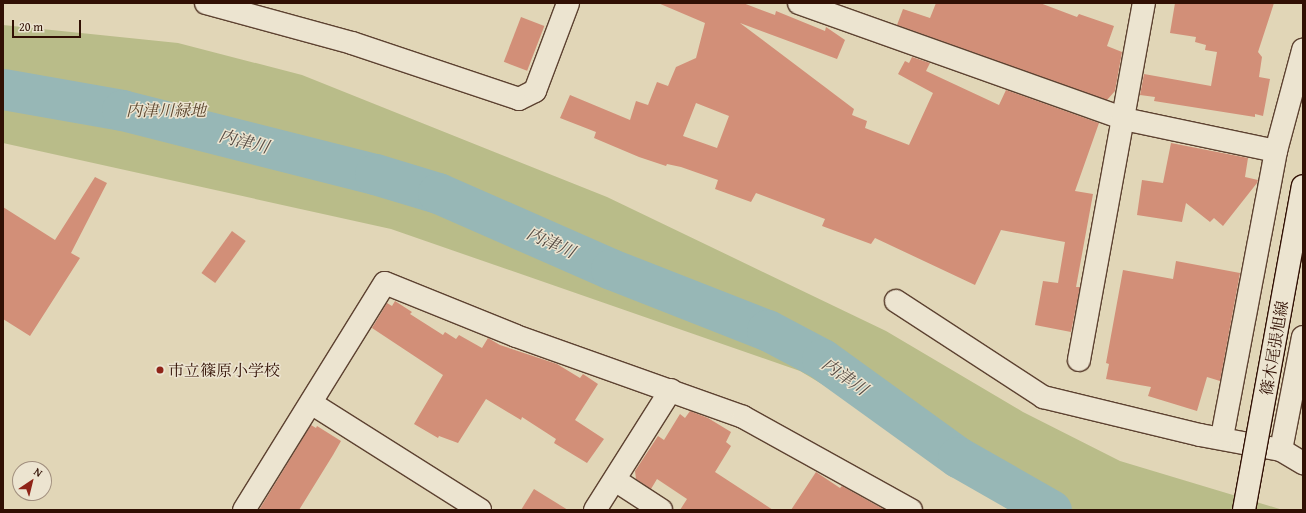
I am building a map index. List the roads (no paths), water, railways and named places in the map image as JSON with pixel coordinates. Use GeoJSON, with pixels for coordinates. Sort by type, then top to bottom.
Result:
{"type":"FeatureCollection","features":[{"type":"Feature","properties":{"kind":"street"},"geometry":{"type":"LineString","coordinates":[[206,3],[352,43],[519,99],[535,91],[568,3]]}},
{"type":"Feature","properties":{"kind":"street"},"geometry":{"type":"LineString","coordinates":[[799,3],[1124,119],[1276,151]]}},
{"type":"Feature","properties":{"kind":"street"},"geometry":{"type":"LineString","coordinates":[[1079,360],[1144,3]]}},
{"type":"Feature","properties":{"kind":"street"},"geometry":{"type":"LineString","coordinates":[[1222,437],[1276,151],[1303,50]]}},
{"type":"Feature","properties":{"kind":"street","name":"篠木尾張旭線"},"geometry":{"type":"LineString","coordinates":[[1244,510],[1303,186]]}},
{"type":"Feature","properties":{"kind":"street"},"geometry":{"type":"LineString","coordinates":[[244,510],[385,283],[516,336],[743,416],[911,510]]}},
{"type":"Feature","properties":{"kind":"street"},"geometry":{"type":"LineString","coordinates":[[896,301],[1043,397],[1200,435],[1222,437],[1281,450],[1303,463]]}},
{"type":"Feature","properties":{"kind":"street"},"geometry":{"type":"LineString","coordinates":[[1281,450],[1303,337]]}},
{"type":"Feature","properties":{"kind":"street"},"geometry":{"type":"LineString","coordinates":[[594,510],[615,480],[672,390]]}},
{"type":"Feature","properties":{"kind":"street"},"geometry":{"type":"LineString","coordinates":[[311,403],[480,510]]}},
{"type":"Feature","properties":{"kind":"street"},"geometry":{"type":"LineString","coordinates":[[615,480],[661,510]]}},
{"type":"Feature","properties":{"kind":"waterway","name":"内津川"},"geometry":{"type":"LineString","coordinates":[[3,89],[122,110],[375,174],[438,193],[611,269],[767,330],[822,359],[958,457],[1051,510]]}},
{"type":"Feature","properties":{"kind":"place","name":"市立篠原小学校"},"geometry":{"type":"Point","coordinates":[160,370]}},
{"type":"Feature","properties":{"kind":"park label","name":"内津川緑地"},"geometry":{"type":"Point","coordinates":[166,110]}}]}
